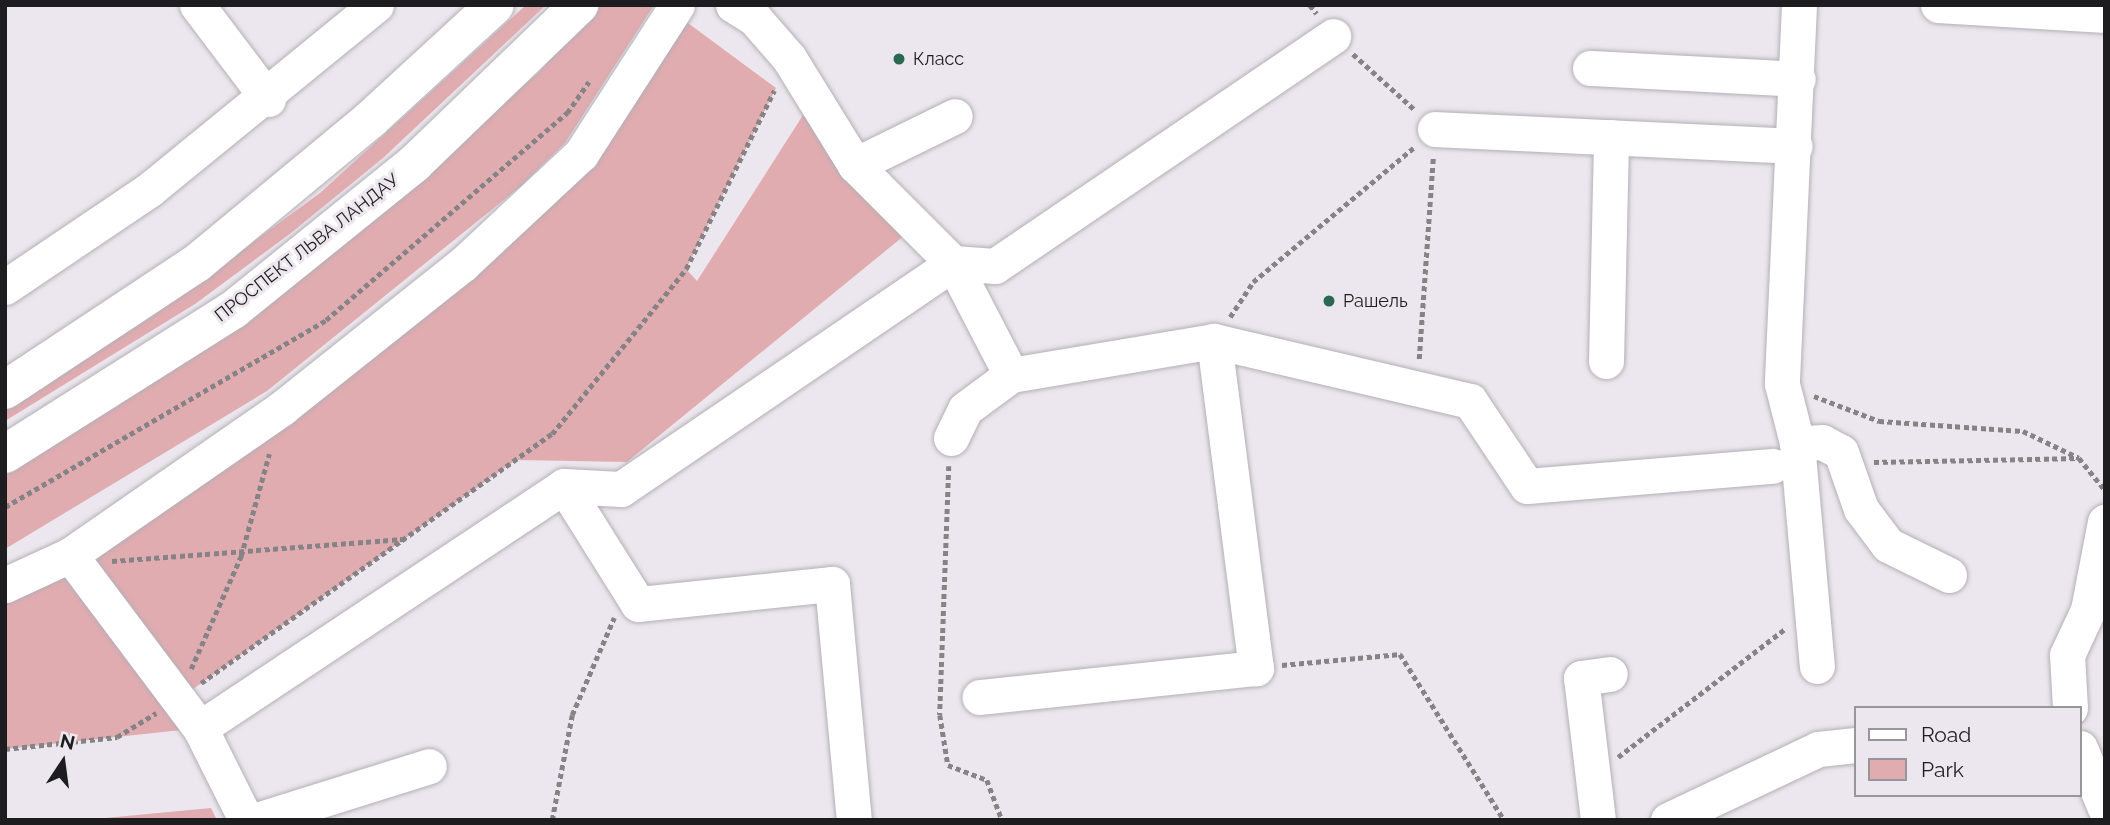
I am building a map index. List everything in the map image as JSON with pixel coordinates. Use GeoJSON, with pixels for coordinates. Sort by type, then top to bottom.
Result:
{"type":"FeatureCollection","features":[{"type":"Feature","properties":{"kind":"main road"},"geometry":{"type":"LineString","coordinates":[[5,390],[197,263],[495,5]]}},
{"type":"Feature","properties":{"kind":"main road","name":"ПРОСПЕКТ ЛЬВА ЛАНДАУ"},"geometry":{"type":"LineString","coordinates":[[5,454],[233,310],[415,163],[579,5]]}},
{"type":"Feature","properties":{"kind":"street"},"geometry":{"type":"LineString","coordinates":[[197,5],[268,99]]}},
{"type":"Feature","properties":{"kind":"street"},"geometry":{"type":"LineString","coordinates":[[5,288],[268,99],[376,5]]}},
{"type":"Feature","properties":{"kind":"street"},"geometry":{"type":"LineString","coordinates":[[5,585],[73,559],[282,408],[463,264],[581,154],[677,5]]}},
{"type":"Feature","properties":{"kind":"street"},"geometry":{"type":"LineString","coordinates":[[733,5],[755,19],[789,58],[855,165],[953,263],[1011,375]]}},
{"type":"Feature","properties":{"kind":"street"},"geometry":{"type":"LineString","coordinates":[[1799,5],[1795,146],[1782,384],[1797,443],[1817,666]]}},
{"type":"Feature","properties":{"kind":"street"},"geometry":{"type":"LineString","coordinates":[[1938,5],[2100,12]]}},
{"type":"Feature","properties":{"kind":"street"},"geometry":{"type":"LineString","coordinates":[[200,728],[564,486],[621,489],[953,263],[995,266],[1333,36]]}},
{"type":"Feature","properties":{"kind":"street"},"geometry":{"type":"LineString","coordinates":[[1590,68],[1798,79]]}},
{"type":"Feature","properties":{"kind":"street"},"geometry":{"type":"LineString","coordinates":[[855,165],[955,116]]}},
{"type":"Feature","properties":{"kind":"street"},"geometry":{"type":"LineString","coordinates":[[1435,129],[1795,146]]}},
{"type":"Feature","properties":{"kind":"street"},"geometry":{"type":"LineString","coordinates":[[1606,361],[1611,137]]}},
{"type":"Feature","properties":{"kind":"street"},"geometry":{"type":"LineString","coordinates":[[979,697],[1256,668],[1214,341]]}},
{"type":"Feature","properties":{"kind":"street"},"geometry":{"type":"LineString","coordinates":[[951,438],[965,409],[1011,375],[1214,341],[1470,401],[1527,486],[1772,467]]}},
{"type":"Feature","properties":{"kind":"street"},"geometry":{"type":"LineString","coordinates":[[1797,443],[1822,442],[1841,452],[1861,509],[1888,545],[1949,575]]}},
{"type":"Feature","properties":{"kind":"street"},"geometry":{"type":"LineString","coordinates":[[564,486],[638,604],[832,584],[853,820]]}},
{"type":"Feature","properties":{"kind":"street"},"geometry":{"type":"LineString","coordinates":[[2070,706],[2067,656],[2088,610],[2105,522]]}},
{"type":"Feature","properties":{"kind":"street"},"geometry":{"type":"LineString","coordinates":[[73,559],[200,728],[246,820]]}},
{"type":"Feature","properties":{"kind":"street"},"geometry":{"type":"LineString","coordinates":[[1598,820],[1581,678],[1610,674]]}},
{"type":"Feature","properties":{"kind":"street"},"geometry":{"type":"LineString","coordinates":[[1668,820],[1818,749],[1854,745]]}},
{"type":"Feature","properties":{"kind":"street"},"geometry":{"type":"LineString","coordinates":[[2082,753],[2105,808]]}},
{"type":"Feature","properties":{"kind":"street"},"geometry":{"type":"LineString","coordinates":[[257,820],[429,766]]}},
{"type":"Feature","properties":{"kind":"path"},"geometry":{"type":"LineString","coordinates":[[1310,5],[1333,36],[1435,129]]}},
{"type":"Feature","properties":{"kind":"path"},"geometry":{"type":"LineString","coordinates":[[5,750],[117,737],[178,699],[552,434],[686,269],[789,58]]}},
{"type":"Feature","properties":{"kind":"path"},"geometry":{"type":"LineString","coordinates":[[5,507],[326,320],[566,113],[598,70]]}},
{"type":"Feature","properties":{"kind":"path"},"geometry":{"type":"LineString","coordinates":[[1214,341],[1253,282],[1435,129]]}},
{"type":"Feature","properties":{"kind":"path"},"geometry":{"type":"LineString","coordinates":[[1417,389],[1435,129]]}},
{"type":"Feature","properties":{"kind":"path"},"geometry":{"type":"LineString","coordinates":[[1782,384],[1879,421],[2023,431],[2079,458],[2105,490]]}},
{"type":"Feature","properties":{"kind":"path"},"geometry":{"type":"LineString","coordinates":[[951,438],[940,715],[948,765],[987,780],[1002,820]]}},
{"type":"Feature","properties":{"kind":"path"},"geometry":{"type":"LineString","coordinates":[[178,699],[240,556],[272,443]]}},
{"type":"Feature","properties":{"kind":"path"},"geometry":{"type":"LineString","coordinates":[[1845,463],[2079,458]]}},
{"type":"Feature","properties":{"kind":"path"},"geometry":{"type":"LineString","coordinates":[[73,559],[240,556],[404,539]]}},
{"type":"Feature","properties":{"kind":"path"},"geometry":{"type":"LineString","coordinates":[[552,820],[572,715],[627,587]]}},
{"type":"Feature","properties":{"kind":"path"},"geometry":{"type":"LineString","coordinates":[[1609,764],[1812,609]]}},
{"type":"Feature","properties":{"kind":"path"},"geometry":{"type":"LineString","coordinates":[[1256,668],[1400,654],[1504,820]]}},
{"type":"Feature","properties":{"kind":"green space"},"geometry":{"type":"Polygon","coordinates":[[[526,5],[546,5],[383,158],[291,233],[195,304],[5,421],[5,407],[148,319],[320,193],[526,5]]]}},
{"type":"Feature","properties":{"kind":"green space"},"geometry":{"type":"Polygon","coordinates":[[[601,5],[654,5],[565,143],[521,186],[267,391],[5,549],[5,470],[277,291],[537,74],[601,5]]]}},
{"type":"Feature","properties":{"kind":"green space"},"geometry":{"type":"Polygon","coordinates":[[[673,12],[776,88],[686,269],[697,281],[805,112],[916,226],[627,462],[516,460],[179,699],[200,728],[5,749],[5,585],[70,555],[581,154],[673,12]]]}},
{"type":"Feature","properties":{"kind":"green space"},"geometry":{"type":"Polygon","coordinates":[[[211,808],[217,820],[84,820],[211,808]]]}},
{"type":"Feature","properties":{"kind":"place","name":"Класс"},"geometry":{"type":"Point","coordinates":[899,59]}},
{"type":"Feature","properties":{"kind":"place","name":"Рашель"},"geometry":{"type":"Point","coordinates":[1329,301]}}]}
